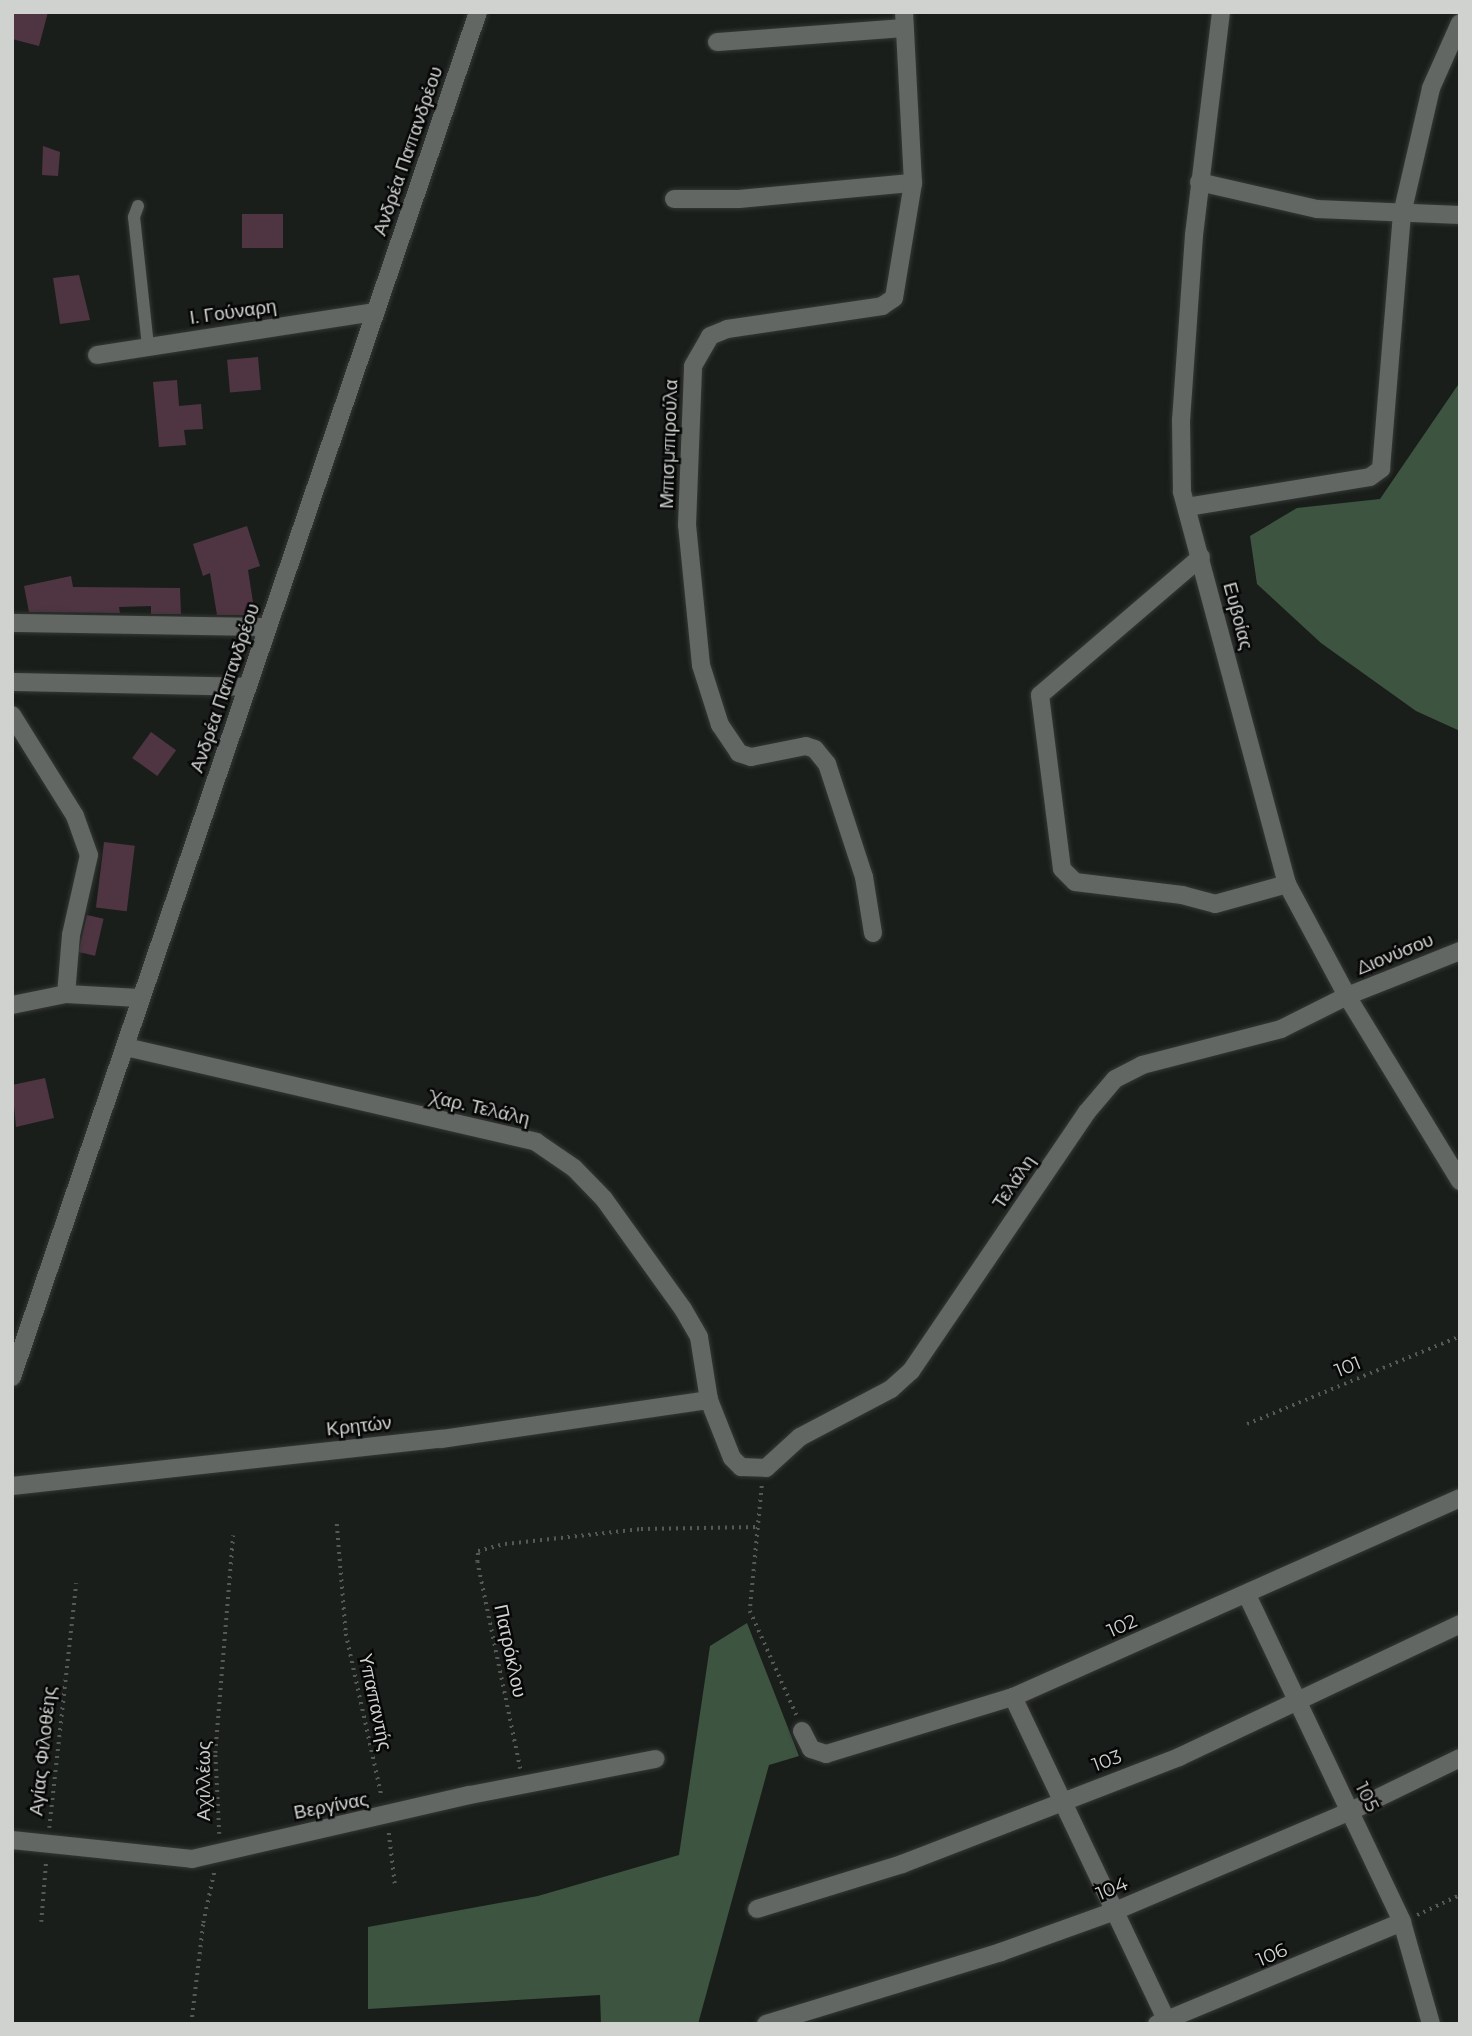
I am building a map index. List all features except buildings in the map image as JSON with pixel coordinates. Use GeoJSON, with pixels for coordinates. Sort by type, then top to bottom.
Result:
{"type":"FeatureCollection","features":[{"type":"Feature","properties":{"kind":"street","name":"Ανδρέα Παπανδρέου"},"geometry":{"type":"LineString","coordinates":[[12,1377],[126,1047],[139,998],[478,12]]}},
{"type":"Feature","properties":{"kind":"street","name":"Ευβοίας"},"geometry":{"type":"LineString","coordinates":[[1221,12],[1199,182],[1181,421],[1182,492],[1287,884],[1347,996],[1460,1181]]}},
{"type":"Feature","properties":{"kind":"street"},"geometry":{"type":"LineString","coordinates":[[717,42],[904,20]]}},
{"type":"Feature","properties":{"kind":"street","name":"Μπισμπιρούλα"},"geometry":{"type":"LineString","coordinates":[[873,933],[864,877],[827,764],[816,749],[806,746],[751,757],[739,752],[712,707],[692,604],[687,525],[693,366],[710,337],[727,329],[891,302],[913,183],[904,20]]}},
{"type":"Feature","properties":{"kind":"street"},"geometry":{"type":"LineString","coordinates":[[1187,507],[1378,473],[1387,417],[1402,214],[1431,88],[1460,23]]}},
{"type":"Feature","properties":{"kind":"street"},"geometry":{"type":"LineString","coordinates":[[1199,182],[1317,209],[1460,215]]}},
{"type":"Feature","properties":{"kind":"street"},"geometry":{"type":"LineString","coordinates":[[674,199],[739,199],[913,183]]}},
{"type":"Feature","properties":{"kind":"street","name":"Ι. Γούναρη"},"geometry":{"type":"LineString","coordinates":[[97,355],[375,312]]}},
{"type":"Feature","properties":{"kind":"street"},"geometry":{"type":"LineString","coordinates":[[1200,557],[1040,695],[1062,869],[1075,882],[1182,895],[1215,904],[1287,884]]}},
{"type":"Feature","properties":{"kind":"street"},"geometry":{"type":"LineString","coordinates":[[12,623],[268,627]]}},
{"type":"Feature","properties":{"kind":"street"},"geometry":{"type":"LineString","coordinates":[[12,682],[247,687]]}},
{"type":"Feature","properties":{"kind":"street"},"geometry":{"type":"LineString","coordinates":[[12,715],[75,816],[87,845],[87,874],[71,936],[66,994]]}},
{"type":"Feature","properties":{"kind":"street","name":"Διονύσου"},"geometry":{"type":"LineString","coordinates":[[1347,996],[1460,951]]}},
{"type":"Feature","properties":{"kind":"street"},"geometry":{"type":"LineString","coordinates":[[12,1005],[66,994],[139,998]]}},
{"type":"Feature","properties":{"kind":"street","name":"Τελάλη"},"geometry":{"type":"LineString","coordinates":[[766,1468],[800,1437],[891,1389],[911,1371],[1087,1112],[1115,1079],[1152,1062],[1281,1030],[1347,996]]}},
{"type":"Feature","properties":{"kind":"street","name":"Χαρ. Τελάλη"},"geometry":{"type":"LineString","coordinates":[[126,1047],[536,1142],[574,1168],[604,1199],[683,1309],[699,1337],[709,1400],[734,1462],[741,1467],[766,1468]]}},
{"type":"Feature","properties":{"kind":"street","name":"Κρητών"},"geometry":{"type":"LineString","coordinates":[[12,1486],[441,1438],[709,1400]]}},
{"type":"Feature","properties":{"kind":"street","name":"102"},"geometry":{"type":"LineString","coordinates":[[803,1731],[811,1749],[826,1754],[1013,1697],[1460,1498]]}},
{"type":"Feature","properties":{"kind":"street","name":"105"},"geometry":{"type":"LineString","coordinates":[[1247,1595],[1295,1700],[1352,1811],[1402,1922],[1432,2024]]}},
{"type":"Feature","properties":{"kind":"street","name":"103"},"geometry":{"type":"LineString","coordinates":[[757,1909],[902,1864],[1179,1757],[1295,1700],[1460,1625]]}},
{"type":"Feature","properties":{"kind":"street"},"geometry":{"type":"LineString","coordinates":[[1013,1697],[1115,1911],[1164,2023]]}},
{"type":"Feature","properties":{"kind":"street","name":"104"},"geometry":{"type":"LineString","coordinates":[[766,2024],[988,1956],[1115,1911],[1352,1811],[1460,1758]]}},
{"type":"Feature","properties":{"kind":"street","name":"Βεργίνας"},"geometry":{"type":"LineString","coordinates":[[12,1840],[167,1860],[192,1859],[523,1785],[656,1759]]}},
{"type":"Feature","properties":{"kind":"street","name":"106"},"geometry":{"type":"LineString","coordinates":[[1164,2023],[1402,1922]]}},
{"type":"Feature","properties":{"kind":"lane"},"geometry":{"type":"LineString","coordinates":[[138,206],[134,217],[148,346]]}},
{"type":"Feature","properties":{"kind":"path","name":"101"},"geometry":{"type":"LineString","coordinates":[[1247,1424],[1460,1336]]}},
{"type":"Feature","properties":{"kind":"path"},"geometry":{"type":"LineString","coordinates":[[766,1468],[750,1611],[789,1692],[803,1731]]}},
{"type":"Feature","properties":{"kind":"path","name":"Υπαπαντής"},"geometry":{"type":"LineString","coordinates":[[337,1524],[346,1634],[387,1816],[395,1884]]}},
{"type":"Feature","properties":{"kind":"path","name":"Πατρόκλου"},"geometry":{"type":"LineString","coordinates":[[523,1785],[477,1562],[478,1551],[505,1544],[642,1530],[759,1527]]}},
{"type":"Feature","properties":{"kind":"path","name":"Αχιλλέως"},"geometry":{"type":"LineString","coordinates":[[191,2024],[203,1923],[219,1851],[215,1752],[233,1536]]}},
{"type":"Feature","properties":{"kind":"path","name":"Αγίας Φιλοθέης"},"geometry":{"type":"LineString","coordinates":[[41,1922],[76,1583]]}},
{"type":"Feature","properties":{"kind":"path"},"geometry":{"type":"LineString","coordinates":[[1402,1922],[1460,1895]]}},
{"type":"Feature","properties":{"kind":"green space"},"geometry":{"type":"Polygon","coordinates":[[[1460,382],[1460,731],[1416,711],[1321,643],[1257,584],[1250,536],[1297,508],[1380,499],[1460,382]]]}},
{"type":"Feature","properties":{"kind":"green space"},"geometry":{"type":"Polygon","coordinates":[[[747,1623],[799,1756],[769,1765],[698,2024],[601,2024],[600,1995],[368,2009],[368,1927],[538,1896],[679,1855],[710,1646],[747,1623]]]}}]}
